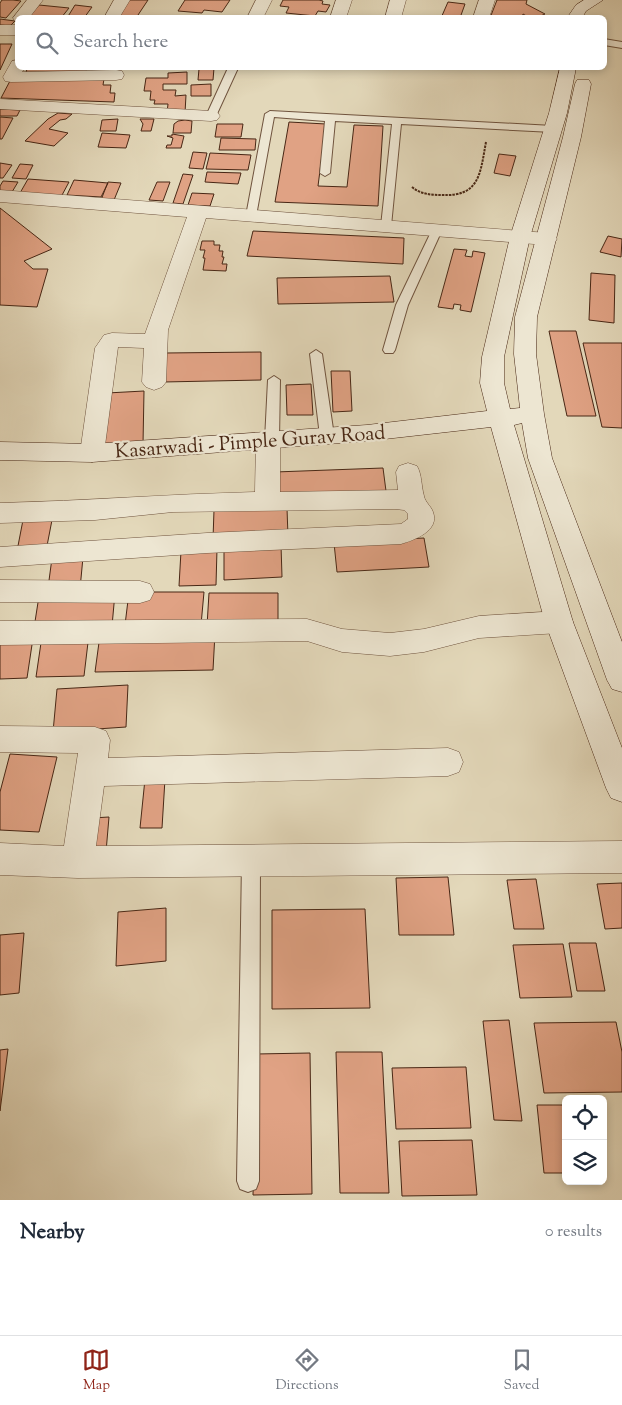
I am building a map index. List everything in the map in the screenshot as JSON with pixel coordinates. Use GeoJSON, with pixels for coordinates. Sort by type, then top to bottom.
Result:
{"type":"FeatureCollection","features":[{"type":"Feature","properties":{"kind":"street"},"geometry":{"type":"LineString","coordinates":[[23,15],[35,0]]}},
{"type":"Feature","properties":{"kind":"street"},"geometry":{"type":"LineString","coordinates":[[112,15],[122,0]]}},
{"type":"Feature","properties":{"kind":"street"},"geometry":{"type":"LineString","coordinates":[[256,15],[264,0]]}},
{"type":"Feature","properties":{"kind":"street"},"geometry":{"type":"LineString","coordinates":[[339,15],[344,0]]}},
{"type":"Feature","properties":{"kind":"street"},"geometry":{"type":"LineString","coordinates":[[394,15],[398,0]]}},
{"type":"Feature","properties":{"kind":"street"},"geometry":{"type":"LineString","coordinates":[[481,15],[487,0]]}},
{"type":"Feature","properties":{"kind":"street"},"geometry":{"type":"LineString","coordinates":[[578,8],[595,0]]}},
{"type":"Feature","properties":{"kind":"street"},"geometry":{"type":"LineString","coordinates":[[15,70],[11,77],[120,82],[102,70]]}},
{"type":"Feature","properties":{"kind":"street"},"geometry":{"type":"LineString","coordinates":[[568,70],[553,129],[520,236],[494,358],[492,383],[500,418],[559,622],[622,788]]}},
{"type":"Feature","properties":{"kind":"street"},"geometry":{"type":"LineString","coordinates":[[586,70],[572,137],[526,317],[524,354],[540,458],[622,680]]}},
{"type":"Feature","properties":{"kind":"street"},"geometry":{"type":"LineString","coordinates":[[0,104],[211,116]]}},
{"type":"Feature","properties":{"kind":"street"},"geometry":{"type":"LineString","coordinates":[[0,196],[547,239]]}},
{"type":"Feature","properties":{"kind":"street"},"geometry":{"type":"LineString","coordinates":[[154,382],[155,341],[198,212]]}},
{"type":"Feature","properties":{"kind":"street"},"geometry":{"type":"LineString","coordinates":[[92,452],[106,348],[112,340],[155,341]]}},
{"type":"Feature","properties":{"kind":"street","name":"Kasarwadi - Pimple Gurav Road"},"geometry":{"type":"LineString","coordinates":[[0,452],[92,452],[327,436],[532,414]]}},
{"type":"Feature","properties":{"kind":"street"},"geometry":{"type":"LineString","coordinates":[[267,502],[270,440]]}},
{"type":"Feature","properties":{"kind":"street"},"geometry":{"type":"LineString","coordinates":[[0,557],[208,543],[402,534],[415,530],[419,526],[420,513],[412,503],[408,472]]}},
{"type":"Feature","properties":{"kind":"street"},"geometry":{"type":"LineString","coordinates":[[0,513],[95,510],[174,503],[389,500],[412,503]]}},
{"type":"Feature","properties":{"kind":"street"},"geometry":{"type":"LineString","coordinates":[[0,591],[140,592]]}},
{"type":"Feature","properties":{"kind":"street"},"geometry":{"type":"LineString","coordinates":[[0,633],[307,630],[336,639],[369,645],[386,645],[444,637],[478,627],[559,622]]}},
{"type":"Feature","properties":{"kind":"street"},"geometry":{"type":"LineString","coordinates":[[0,739],[95,740],[78,862]]}},
{"type":"Feature","properties":{"kind":"street"},"geometry":{"type":"LineString","coordinates":[[90,772],[448,762]]}},
{"type":"Feature","properties":{"kind":"street"},"geometry":{"type":"LineString","coordinates":[[0,859],[78,862],[622,857]]}},
{"type":"Feature","properties":{"kind":"lane"},"geometry":{"type":"LineString","coordinates":[[607,42],[622,45]]}},
{"type":"Feature","properties":{"kind":"lane"},"geometry":{"type":"LineString","coordinates":[[211,116],[231,70]]}},
{"type":"Feature","properties":{"kind":"lane"},"geometry":{"type":"LineString","coordinates":[[251,216],[270,114],[553,129]]}},
{"type":"Feature","properties":{"kind":"lane"},"geometry":{"type":"LineString","coordinates":[[325,173],[330,118]]}},
{"type":"Feature","properties":{"kind":"lane"},"geometry":{"type":"LineString","coordinates":[[386,226],[398,121]]}},
{"type":"Feature","properties":{"kind":"lane"},"geometry":{"type":"LineString","coordinates":[[389,350],[402,305],[438,230]]}},
{"type":"Feature","properties":{"kind":"lane"},"geometry":{"type":"LineString","coordinates":[[316,354],[327,436]]}},
{"type":"Feature","properties":{"kind":"lane"},"geometry":{"type":"LineString","coordinates":[[270,440],[274,380]]}},
{"type":"Feature","properties":{"kind":"lane"},"geometry":{"type":"LineString","coordinates":[[248,1181],[251,861]]}},
{"type":"Feature","properties":{"kind":"path"},"geometry":{"type":"LineString","coordinates":[[411,182],[413,189],[424,194],[453,196],[470,191],[475,187],[478,180],[487,138]]}},
{"type":"Feature","properties":{"kind":"building"},"geometry":{"type":"Polygon","coordinates":[[[2,0],[21,1],[6,18],[0,17],[0,3],[2,0]]]}},
{"type":"Feature","properties":{"kind":"building"},"geometry":{"type":"Polygon","coordinates":[[[128,0],[148,0],[138,15],[118,15],[128,0]]]}},
{"type":"Feature","properties":{"kind":"building"},"geometry":{"type":"Polygon","coordinates":[[[185,0],[230,0],[222,12],[204,10],[202,13],[178,11],[185,0]]]}},
{"type":"Feature","properties":{"kind":"building"},"geometry":{"type":"Polygon","coordinates":[[[283,0],[319,0],[323,1],[322,4],[330,5],[326,12],[318,11],[316,15],[286,13],[289,7],[280,6],[283,0]]]}},
{"type":"Feature","properties":{"kind":"building"},"geometry":{"type":"Polygon","coordinates":[[[497,0],[527,0],[526,4],[545,14],[543,15],[491,15],[497,0]]]}},
{"type":"Feature","properties":{"kind":"building"},"geometry":{"type":"Polygon","coordinates":[[[448,2],[465,4],[461,15],[442,15],[448,2]]]}},
{"type":"Feature","properties":{"kind":"building"},"geometry":{"type":"Polygon","coordinates":[[[39,5],[69,8],[63,15],[31,15],[39,5]]]}},
{"type":"Feature","properties":{"kind":"building"},"geometry":{"type":"Polygon","coordinates":[[[75,5],[92,7],[86,15],[69,15],[75,5]]]}},
{"type":"Feature","properties":{"kind":"building"},"geometry":{"type":"Polygon","coordinates":[[[0,19],[15,21],[10,26],[0,25],[0,19]]]}},
{"type":"Feature","properties":{"kind":"building"},"geometry":{"type":"Polygon","coordinates":[[[0,44],[12,44],[0,70],[0,44]]]}},
{"type":"Feature","properties":{"kind":"building"},"geometry":{"type":"Polygon","coordinates":[[[27,70],[86,70],[85,74],[26,74],[27,70]]]}},
{"type":"Feature","properties":{"kind":"building"},"geometry":{"type":"Polygon","coordinates":[[[199,70],[214,70],[213,80],[198,80],[199,70]]]}},
{"type":"Feature","properties":{"kind":"building"},"geometry":{"type":"Polygon","coordinates":[[[187,72],[187,84],[163,84],[163,90],[176,90],[175,96],[186,95],[185,113],[167,113],[168,104],[154,104],[155,100],[150,100],[151,91],[144,91],[146,78],[168,78],[168,73],[187,72]]]}},
{"type":"Feature","properties":{"kind":"building"},"geometry":{"type":"Polygon","coordinates":[[[11,79],[104,79],[103,85],[111,85],[110,93],[115,93],[114,102],[1,98],[11,79]]]}},
{"type":"Feature","properties":{"kind":"building"},"geometry":{"type":"Polygon","coordinates":[[[211,84],[211,96],[191,96],[191,85],[211,84]]]}},
{"type":"Feature","properties":{"kind":"building"},"geometry":{"type":"Polygon","coordinates":[[[0,109],[20,110],[17,116],[0,116],[0,109]]]}},
{"type":"Feature","properties":{"kind":"building"},"geometry":{"type":"Polygon","coordinates":[[[58,113],[72,114],[66,119],[60,120],[49,129],[68,133],[54,146],[25,141],[48,119],[58,113]]]}},
{"type":"Feature","properties":{"kind":"building"},"geometry":{"type":"Polygon","coordinates":[[[0,117],[13,118],[2,139],[0,139],[0,117]]]}},
{"type":"Feature","properties":{"kind":"building"},"geometry":{"type":"Polygon","coordinates":[[[118,119],[116,131],[100,131],[102,120],[118,119]]]}},
{"type":"Feature","properties":{"kind":"building"},"geometry":{"type":"Polygon","coordinates":[[[140,119],[154,119],[151,131],[141,131],[143,124],[140,119]]]}},
{"type":"Feature","properties":{"kind":"building"},"geometry":{"type":"Polygon","coordinates":[[[185,120],[192,121],[191,133],[173,133],[174,124],[185,120]]]}},
{"type":"Feature","properties":{"kind":"building"},"geometry":{"type":"Polygon","coordinates":[[[289,122],[326,124],[318,186],[347,187],[354,125],[383,126],[378,206],[275,202],[289,122]]]}},
{"type":"Feature","properties":{"kind":"building"},"geometry":{"type":"Polygon","coordinates":[[[217,124],[243,124],[241,137],[215,137],[217,124]]]}},
{"type":"Feature","properties":{"kind":"building"},"geometry":{"type":"Polygon","coordinates":[[[102,133],[130,135],[126,148],[98,147],[102,133]]]}},
{"type":"Feature","properties":{"kind":"building"},"geometry":{"type":"Polygon","coordinates":[[[172,134],[184,136],[181,148],[166,148],[167,145],[171,145],[173,138],[167,136],[172,136],[172,134]]]}},
{"type":"Feature","properties":{"kind":"building"},"geometry":{"type":"Polygon","coordinates":[[[221,138],[256,139],[255,150],[219,150],[221,138]]]}},
{"type":"Feature","properties":{"kind":"building"},"geometry":{"type":"Polygon","coordinates":[[[193,152],[207,153],[203,169],[189,168],[193,152]]]}},
{"type":"Feature","properties":{"kind":"building"},"geometry":{"type":"Polygon","coordinates":[[[210,153],[251,155],[248,170],[206,169],[210,153]]]}},
{"type":"Feature","properties":{"kind":"building"},"geometry":{"type":"Polygon","coordinates":[[[499,154],[516,156],[510,176],[494,173],[499,154]]]}},
{"type":"Feature","properties":{"kind":"building"},"geometry":{"type":"Polygon","coordinates":[[[0,163],[12,165],[3,178],[0,178],[0,163]]]}},
{"type":"Feature","properties":{"kind":"building"},"geometry":{"type":"Polygon","coordinates":[[[20,164],[33,165],[26,179],[12,178],[20,164]]]}},
{"type":"Feature","properties":{"kind":"building"},"geometry":{"type":"Polygon","coordinates":[[[207,172],[241,173],[238,184],[205,182],[207,172]]]}},
{"type":"Feature","properties":{"kind":"building"},"geometry":{"type":"Polygon","coordinates":[[[183,174],[193,175],[183,204],[173,203],[183,174]]]}},
{"type":"Feature","properties":{"kind":"building"},"geometry":{"type":"Polygon","coordinates":[[[28,179],[69,182],[61,197],[20,193],[28,179]]]}},
{"type":"Feature","properties":{"kind":"building"},"geometry":{"type":"Polygon","coordinates":[[[74,180],[108,183],[101,197],[67,195],[74,180]]]}},
{"type":"Feature","properties":{"kind":"building"},"geometry":{"type":"Polygon","coordinates":[[[3,181],[18,182],[12,192],[0,191],[3,181]]]}},
{"type":"Feature","properties":{"kind":"building"},"geometry":{"type":"Polygon","coordinates":[[[108,182],[121,183],[114,200],[101,200],[108,182]]]}},
{"type":"Feature","properties":{"kind":"building"},"geometry":{"type":"Polygon","coordinates":[[[157,182],[170,182],[163,201],[149,200],[157,182]]]}},
{"type":"Feature","properties":{"kind":"building"},"geometry":{"type":"Polygon","coordinates":[[[192,193],[214,194],[210,206],[188,205],[192,193]]]}},
{"type":"Feature","properties":{"kind":"building"},"geometry":{"type":"Polygon","coordinates":[[[0,208],[52,249],[24,261],[33,269],[48,269],[37,307],[0,305],[0,208]]]}},
{"type":"Feature","properties":{"kind":"building"},"geometry":{"type":"Polygon","coordinates":[[[253,231],[404,238],[403,264],[247,256],[253,231]]]}},
{"type":"Feature","properties":{"kind":"building"},"geometry":{"type":"Polygon","coordinates":[[[608,236],[622,239],[621,257],[600,252],[608,236]]]}},
{"type":"Feature","properties":{"kind":"building"},"geometry":{"type":"Polygon","coordinates":[[[202,241],[214,241],[214,245],[220,245],[219,251],[223,251],[222,257],[224,257],[222,264],[227,264],[226,271],[203,270],[205,250],[200,250],[202,241]]]}},
{"type":"Feature","properties":{"kind":"building"},"geometry":{"type":"Polygon","coordinates":[[[454,249],[467,250],[465,256],[472,257],[473,251],[485,253],[471,312],[460,310],[461,305],[454,304],[453,309],[438,307],[454,249]]]}},
{"type":"Feature","properties":{"kind":"building"},"geometry":{"type":"Polygon","coordinates":[[[591,273],[615,275],[614,323],[589,320],[591,273]]]}},
{"type":"Feature","properties":{"kind":"building"},"geometry":{"type":"Polygon","coordinates":[[[390,276],[394,302],[278,304],[277,278],[390,276]]]}},
{"type":"Feature","properties":{"kind":"building"},"geometry":{"type":"Polygon","coordinates":[[[549,331],[576,331],[596,416],[567,416],[549,331]]]}},
{"type":"Feature","properties":{"kind":"building"},"geometry":{"type":"Polygon","coordinates":[[[583,343],[622,343],[622,428],[602,427],[583,343]]]}},
{"type":"Feature","properties":{"kind":"building"},"geometry":{"type":"Polygon","coordinates":[[[261,352],[261,380],[163,382],[165,353],[261,352]]]}},
{"type":"Feature","properties":{"kind":"building"},"geometry":{"type":"Polygon","coordinates":[[[331,371],[350,371],[352,411],[333,412],[331,371]]]}},
{"type":"Feature","properties":{"kind":"building"},"geometry":{"type":"Polygon","coordinates":[[[311,384],[313,415],[287,415],[286,385],[311,384]]]}},
{"type":"Feature","properties":{"kind":"building"},"geometry":{"type":"Polygon","coordinates":[[[144,391],[143,444],[104,447],[107,393],[144,391]]]}},
{"type":"Feature","properties":{"kind":"building"},"geometry":{"type":"Polygon","coordinates":[[[383,468],[386,491],[275,495],[275,472],[383,468]]]}},
{"type":"Feature","properties":{"kind":"building"},"geometry":{"type":"Polygon","coordinates":[[[287,508],[288,537],[213,539],[214,510],[287,508]]]}},
{"type":"Feature","properties":{"kind":"building"},"geometry":{"type":"Polygon","coordinates":[[[23,520],[52,520],[46,551],[17,551],[23,520]]]}},
{"type":"Feature","properties":{"kind":"building"},"geometry":{"type":"Polygon","coordinates":[[[424,538],[429,567],[337,572],[334,543],[424,538]]]}},
{"type":"Feature","properties":{"kind":"building"},"geometry":{"type":"Polygon","coordinates":[[[281,545],[282,577],[224,580],[224,547],[281,545]]]}},
{"type":"Feature","properties":{"kind":"building"},"geometry":{"type":"Polygon","coordinates":[[[217,549],[216,585],[179,586],[181,551],[217,549]]]}},
{"type":"Feature","properties":{"kind":"building"},"geometry":{"type":"Polygon","coordinates":[[[83,557],[80,589],[48,588],[52,558],[83,557]]]}},
{"type":"Feature","properties":{"kind":"building"},"geometry":{"type":"Polygon","coordinates":[[[129,592],[204,592],[201,625],[125,625],[129,592]]]}},
{"type":"Feature","properties":{"kind":"building"},"geometry":{"type":"Polygon","coordinates":[[[115,593],[112,626],[34,628],[39,596],[115,593]]]}},
{"type":"Feature","properties":{"kind":"building"},"geometry":{"type":"Polygon","coordinates":[[[209,593],[278,593],[278,625],[207,626],[209,593]]]}},
{"type":"Feature","properties":{"kind":"building"},"geometry":{"type":"Polygon","coordinates":[[[215,633],[213,670],[95,672],[100,635],[215,633]]]}},
{"type":"Feature","properties":{"kind":"building"},"geometry":{"type":"Polygon","coordinates":[[[89,634],[84,676],[36,677],[42,636],[89,634]]]}},
{"type":"Feature","properties":{"kind":"building"},"geometry":{"type":"Polygon","coordinates":[[[33,638],[27,678],[0,679],[0,639],[33,638]]]}},
{"type":"Feature","properties":{"kind":"building"},"geometry":{"type":"Polygon","coordinates":[[[128,685],[126,727],[53,732],[57,689],[128,685]]]}},
{"type":"Feature","properties":{"kind":"building"},"geometry":{"type":"Polygon","coordinates":[[[10,754],[57,757],[39,832],[0,830],[0,792],[10,754]]]}},
{"type":"Feature","properties":{"kind":"building"},"geometry":{"type":"Polygon","coordinates":[[[145,779],[165,779],[162,828],[140,828],[145,779]]]}},
{"type":"Feature","properties":{"kind":"building"},"geometry":{"type":"Polygon","coordinates":[[[109,817],[106,852],[88,853],[92,818],[109,817]]]}},
{"type":"Feature","properties":{"kind":"building"},"geometry":{"type":"Polygon","coordinates":[[[448,877],[454,935],[399,935],[396,878],[448,877]]]}},
{"type":"Feature","properties":{"kind":"building"},"geometry":{"type":"Polygon","coordinates":[[[536,879],[544,929],[514,929],[507,880],[536,879]]]}},
{"type":"Feature","properties":{"kind":"building"},"geometry":{"type":"Polygon","coordinates":[[[622,883],[622,928],[605,929],[597,884],[622,883]]]}},
{"type":"Feature","properties":{"kind":"building"},"geometry":{"type":"Polygon","coordinates":[[[166,908],[166,961],[116,966],[118,912],[166,908]]]}},
{"type":"Feature","properties":{"kind":"building"},"geometry":{"type":"Polygon","coordinates":[[[365,909],[370,1008],[272,1009],[272,910],[365,909]]]}},
{"type":"Feature","properties":{"kind":"building"},"geometry":{"type":"Polygon","coordinates":[[[24,933],[19,993],[0,995],[0,935],[24,933]]]}},
{"type":"Feature","properties":{"kind":"building"},"geometry":{"type":"Polygon","coordinates":[[[569,943],[596,943],[605,991],[577,991],[569,943]]]}},
{"type":"Feature","properties":{"kind":"building"},"geometry":{"type":"Polygon","coordinates":[[[563,944],[572,997],[520,998],[513,945],[563,944]]]}},
{"type":"Feature","properties":{"kind":"building"},"geometry":{"type":"Polygon","coordinates":[[[509,1020],[522,1121],[494,1120],[483,1021],[509,1020]]]}},
{"type":"Feature","properties":{"kind":"building"},"geometry":{"type":"Polygon","coordinates":[[[616,1022],[622,1052],[622,1092],[544,1093],[534,1023],[616,1022]]]}},
{"type":"Feature","properties":{"kind":"building"},"geometry":{"type":"Polygon","coordinates":[[[8,1049],[0,1111],[0,1050],[8,1049]]]}},
{"type":"Feature","properties":{"kind":"building"},"geometry":{"type":"Polygon","coordinates":[[[336,1052],[382,1052],[389,1193],[340,1193],[336,1052]]]}},
{"type":"Feature","properties":{"kind":"building"},"geometry":{"type":"Polygon","coordinates":[[[310,1053],[312,1194],[253,1195],[256,1054],[310,1053]]]}},
{"type":"Feature","properties":{"kind":"building"},"geometry":{"type":"Polygon","coordinates":[[[466,1067],[471,1128],[396,1129],[392,1068],[466,1067]]]}},
{"type":"Feature","properties":{"kind":"building"},"geometry":{"type":"Polygon","coordinates":[[[537,1105],[562,1105],[562,1173],[544,1173],[537,1105]]]}},
{"type":"Feature","properties":{"kind":"building"},"geometry":{"type":"Polygon","coordinates":[[[472,1140],[477,1195],[402,1196],[399,1141],[472,1140]]]}}]}
